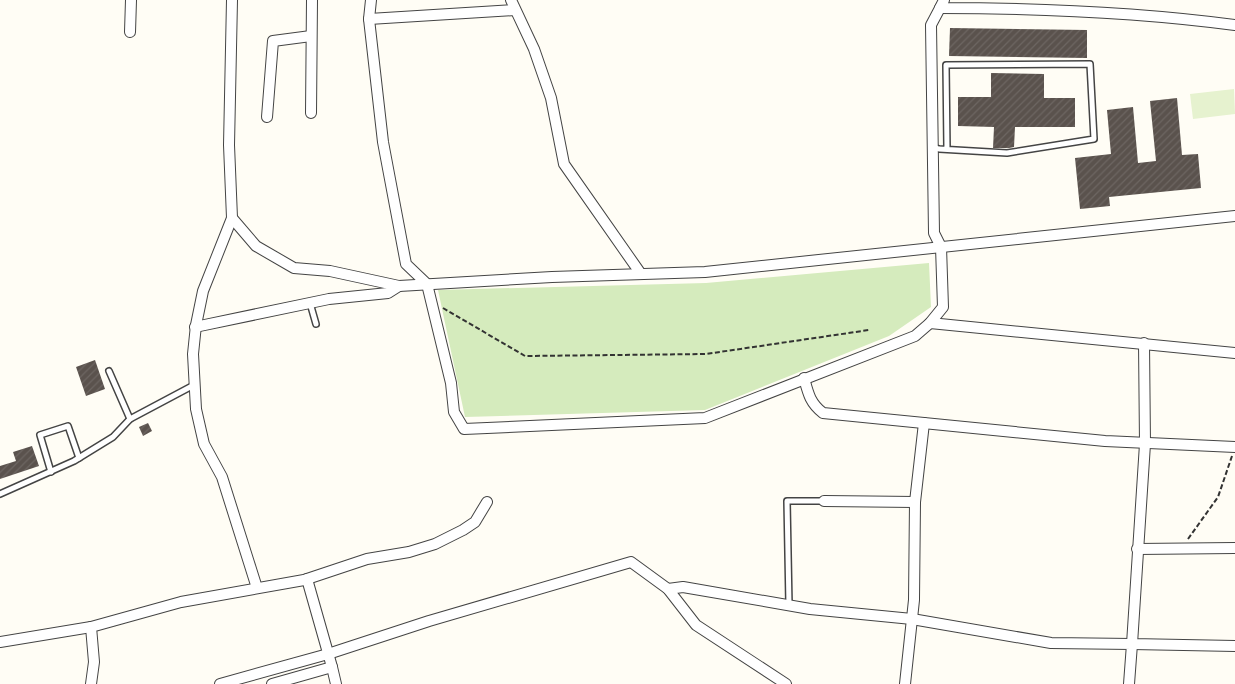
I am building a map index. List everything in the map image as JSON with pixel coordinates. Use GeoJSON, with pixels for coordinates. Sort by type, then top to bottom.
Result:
{"type":"FeatureCollection","features":[{"type":"Feature","properties":{"kind":"street"},"geometry":{"type":"LineString","coordinates":[[130,32],[131,0]]}},
{"type":"Feature","properties":{"kind":"street"},"geometry":{"type":"LineString","coordinates":[[232,0],[229,145],[232,218],[203,291],[195,328],[193,354],[199,428],[204,444],[222,477],[257,588]]}},
{"type":"Feature","properties":{"kind":"street"},"geometry":{"type":"LineString","coordinates":[[311,113],[312,0]]}},
{"type":"Feature","properties":{"kind":"street"},"geometry":{"type":"LineString","coordinates":[[371,0],[369,20],[383,142],[406,264],[427,284],[451,383],[454,412],[464,429],[705,418],[915,336],[930,323],[943,307],[941,247],[934,233],[931,25],[942,4],[1045,4],[1235,25]]}},
{"type":"Feature","properties":{"kind":"street"},"geometry":{"type":"LineString","coordinates":[[369,20],[513,5],[534,49],[551,98],[564,164],[641,274]]}},
{"type":"Feature","properties":{"kind":"street"},"geometry":{"type":"LineString","coordinates":[[267,117],[273,41],[311,36]]}},
{"type":"Feature","properties":{"kind":"street"},"geometry":{"type":"LineString","coordinates":[[232,218],[256,246],[294,268],[330,271],[399,286],[706,272],[1235,216]]}},
{"type":"Feature","properties":{"kind":"street"},"geometry":{"type":"LineString","coordinates":[[195,328],[310,303],[388,293],[399,286]]}},
{"type":"Feature","properties":{"kind":"street"},"geometry":{"type":"LineString","coordinates":[[930,323],[1235,353]]}},
{"type":"Feature","properties":{"kind":"street"},"geometry":{"type":"LineString","coordinates":[[1129,684],[1145,444],[1144,343]]}},
{"type":"Feature","properties":{"kind":"street"},"geometry":{"type":"LineString","coordinates":[[804,378],[809,398],[814,406],[823,413],[1145,444],[1235,447]]}},
{"type":"Feature","properties":{"kind":"street"},"geometry":{"type":"LineString","coordinates":[[905,684],[912,619],[915,502],[924,423]]}},
{"type":"Feature","properties":{"kind":"street"},"geometry":{"type":"LineString","coordinates":[[824,501],[915,502]]}},
{"type":"Feature","properties":{"kind":"street"},"geometry":{"type":"LineString","coordinates":[[0,642],[91,626],[181,602],[307,579],[367,559],[410,552],[435,544],[464,530],[475,522],[487,502]]}},
{"type":"Feature","properties":{"kind":"street"},"geometry":{"type":"LineString","coordinates":[[1137,549],[1235,548]]}},
{"type":"Feature","properties":{"kind":"street"},"geometry":{"type":"LineString","coordinates":[[220,684],[328,654],[429,621],[631,562],[668,589],[696,625],[786,684]]}},
{"type":"Feature","properties":{"kind":"street"},"geometry":{"type":"LineString","coordinates":[[307,579],[336,684]]}},
{"type":"Feature","properties":{"kind":"street"},"geometry":{"type":"LineString","coordinates":[[668,589],[684,587],[790,605],[912,619],[1051,643],[1235,646]]}},
{"type":"Feature","properties":{"kind":"street"},"geometry":{"type":"LineString","coordinates":[[91,626],[94,642],[91,684]]}},
{"type":"Feature","properties":{"kind":"street"},"geometry":{"type":"LineString","coordinates":[[272,684],[332,667]]}},
{"type":"Feature","properties":{"kind":"lane"},"geometry":{"type":"LineString","coordinates":[[933,147],[947,149],[1007,153],[1094,139],[1090,64],[946,65],[947,149]]}},
{"type":"Feature","properties":{"kind":"lane"},"geometry":{"type":"LineString","coordinates":[[310,303],[316,324]]}},
{"type":"Feature","properties":{"kind":"lane"},"geometry":{"type":"LineString","coordinates":[[110,371],[130,419]]}},
{"type":"Feature","properties":{"kind":"lane"},"geometry":{"type":"LineString","coordinates":[[0,494],[79,458],[113,437],[130,419],[195,385]]}},
{"type":"Feature","properties":{"kind":"lane"},"geometry":{"type":"LineString","coordinates":[[51,472],[40,435],[68,426],[79,458]]}},
{"type":"Feature","properties":{"kind":"lane"},"geometry":{"type":"LineString","coordinates":[[790,605],[787,501],[824,501]]}},
{"type":"Feature","properties":{"kind":"path"},"geometry":{"type":"LineString","coordinates":[[441,307],[525,356],[706,354],[869,330]]}},
{"type":"Feature","properties":{"kind":"path"},"geometry":{"type":"LineString","coordinates":[[1186,548],[1192,532],[1218,498],[1235,447]]}},
{"type":"Feature","properties":{"kind":"green space"},"geometry":{"type":"Polygon","coordinates":[[[1234,89],[1235,114],[1193,119],[1190,94],[1234,89]]]}},
{"type":"Feature","properties":{"kind":"green space"},"geometry":{"type":"Polygon","coordinates":[[[929,263],[931,307],[889,336],[705,410],[465,417],[438,290],[706,283],[929,263]]]}},
{"type":"Feature","properties":{"kind":"building"},"geometry":{"type":"Polygon","coordinates":[[[950,28],[1087,30],[1087,58],[949,56],[950,28]]]}},
{"type":"Feature","properties":{"kind":"building"},"geometry":{"type":"Polygon","coordinates":[[[991,73],[1044,74],[1044,98],[1075,98],[1075,127],[1015,127],[1014,147],[993,148],[994,127],[958,126],[958,97],[991,97],[991,73]]]}},
{"type":"Feature","properties":{"kind":"building"},"geometry":{"type":"Polygon","coordinates":[[[1177,98],[1182,155],[1198,154],[1201,188],[1109,197],[1110,206],[1080,209],[1075,158],[1111,154],[1107,110],[1133,107],[1138,163],[1156,161],[1150,101],[1177,98]]]}},
{"type":"Feature","properties":{"kind":"building"},"geometry":{"type":"Polygon","coordinates":[[[95,360],[105,389],[86,396],[76,367],[95,360]]]}},
{"type":"Feature","properties":{"kind":"building"},"geometry":{"type":"Polygon","coordinates":[[[148,423],[152,431],[143,436],[139,427],[148,423]]]}},
{"type":"Feature","properties":{"kind":"building"},"geometry":{"type":"Polygon","coordinates":[[[32,446],[39,466],[0,479],[0,466],[16,461],[13,452],[32,446]]]}}]}
